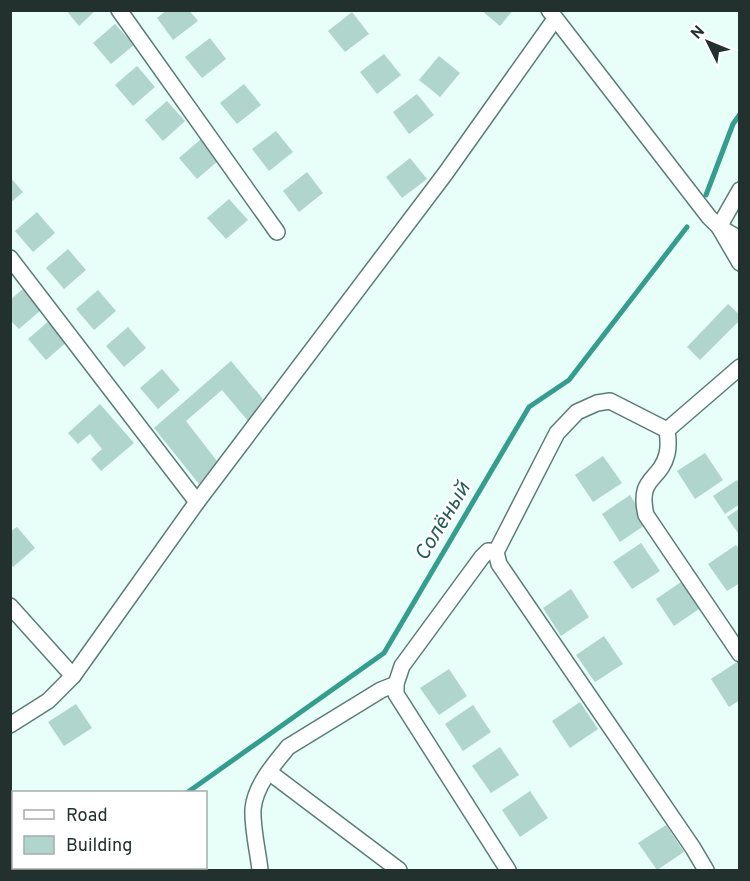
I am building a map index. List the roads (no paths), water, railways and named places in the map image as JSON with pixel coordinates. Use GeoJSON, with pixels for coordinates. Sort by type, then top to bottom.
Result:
{"type":"FeatureCollection","features":[{"type":"Feature","properties":{"kind":"street"},"geometry":{"type":"LineString","coordinates":[[119,10],[277,232]]}},
{"type":"Feature","properties":{"kind":"street"},"geometry":{"type":"LineString","coordinates":[[10,725],[48,700],[73,676],[197,502],[446,174],[552,15],[719,227],[740,263]]}},
{"type":"Feature","properties":{"kind":"street"},"geometry":{"type":"LineString","coordinates":[[719,227],[740,190]]}},
{"type":"Feature","properties":{"kind":"street"},"geometry":{"type":"LineString","coordinates":[[719,227],[740,239]]}},
{"type":"Feature","properties":{"kind":"street"},"geometry":{"type":"LineString","coordinates":[[10,258],[197,502]]}},
{"type":"Feature","properties":{"kind":"street"},"geometry":{"type":"LineString","coordinates":[[740,367],[667,429],[667,456],[644,489],[643,502],[646,515],[740,654]]}},
{"type":"Feature","properties":{"kind":"street"},"geometry":{"type":"LineString","coordinates":[[667,429],[610,402],[597,403],[577,412],[557,433],[496,552],[499,564],[706,870]]}},
{"type":"Feature","properties":{"kind":"street"},"geometry":{"type":"LineString","coordinates":[[496,552],[488,551],[482,557],[402,666],[396,684],[396,694],[508,870]]}},
{"type":"Feature","properties":{"kind":"street"},"geometry":{"type":"LineString","coordinates":[[10,606],[73,676]]}},
{"type":"Feature","properties":{"kind":"street"},"geometry":{"type":"LineString","coordinates":[[260,870],[253,807],[261,785],[269,772],[288,747],[381,690],[396,684]]}},
{"type":"Feature","properties":{"kind":"street"},"geometry":{"type":"LineString","coordinates":[[269,772],[399,870]]}},
{"type":"Feature","properties":{"kind":"waterway","name":"Солёный"},"geometry":{"type":"LineString","coordinates":[[706,195],[733,124],[740,114]]}},
{"type":"Feature","properties":{"kind":"waterway","name":"Солёный"},"geometry":{"type":"LineString","coordinates":[[189,791],[384,653],[529,407],[569,380],[687,227]]}}]}
